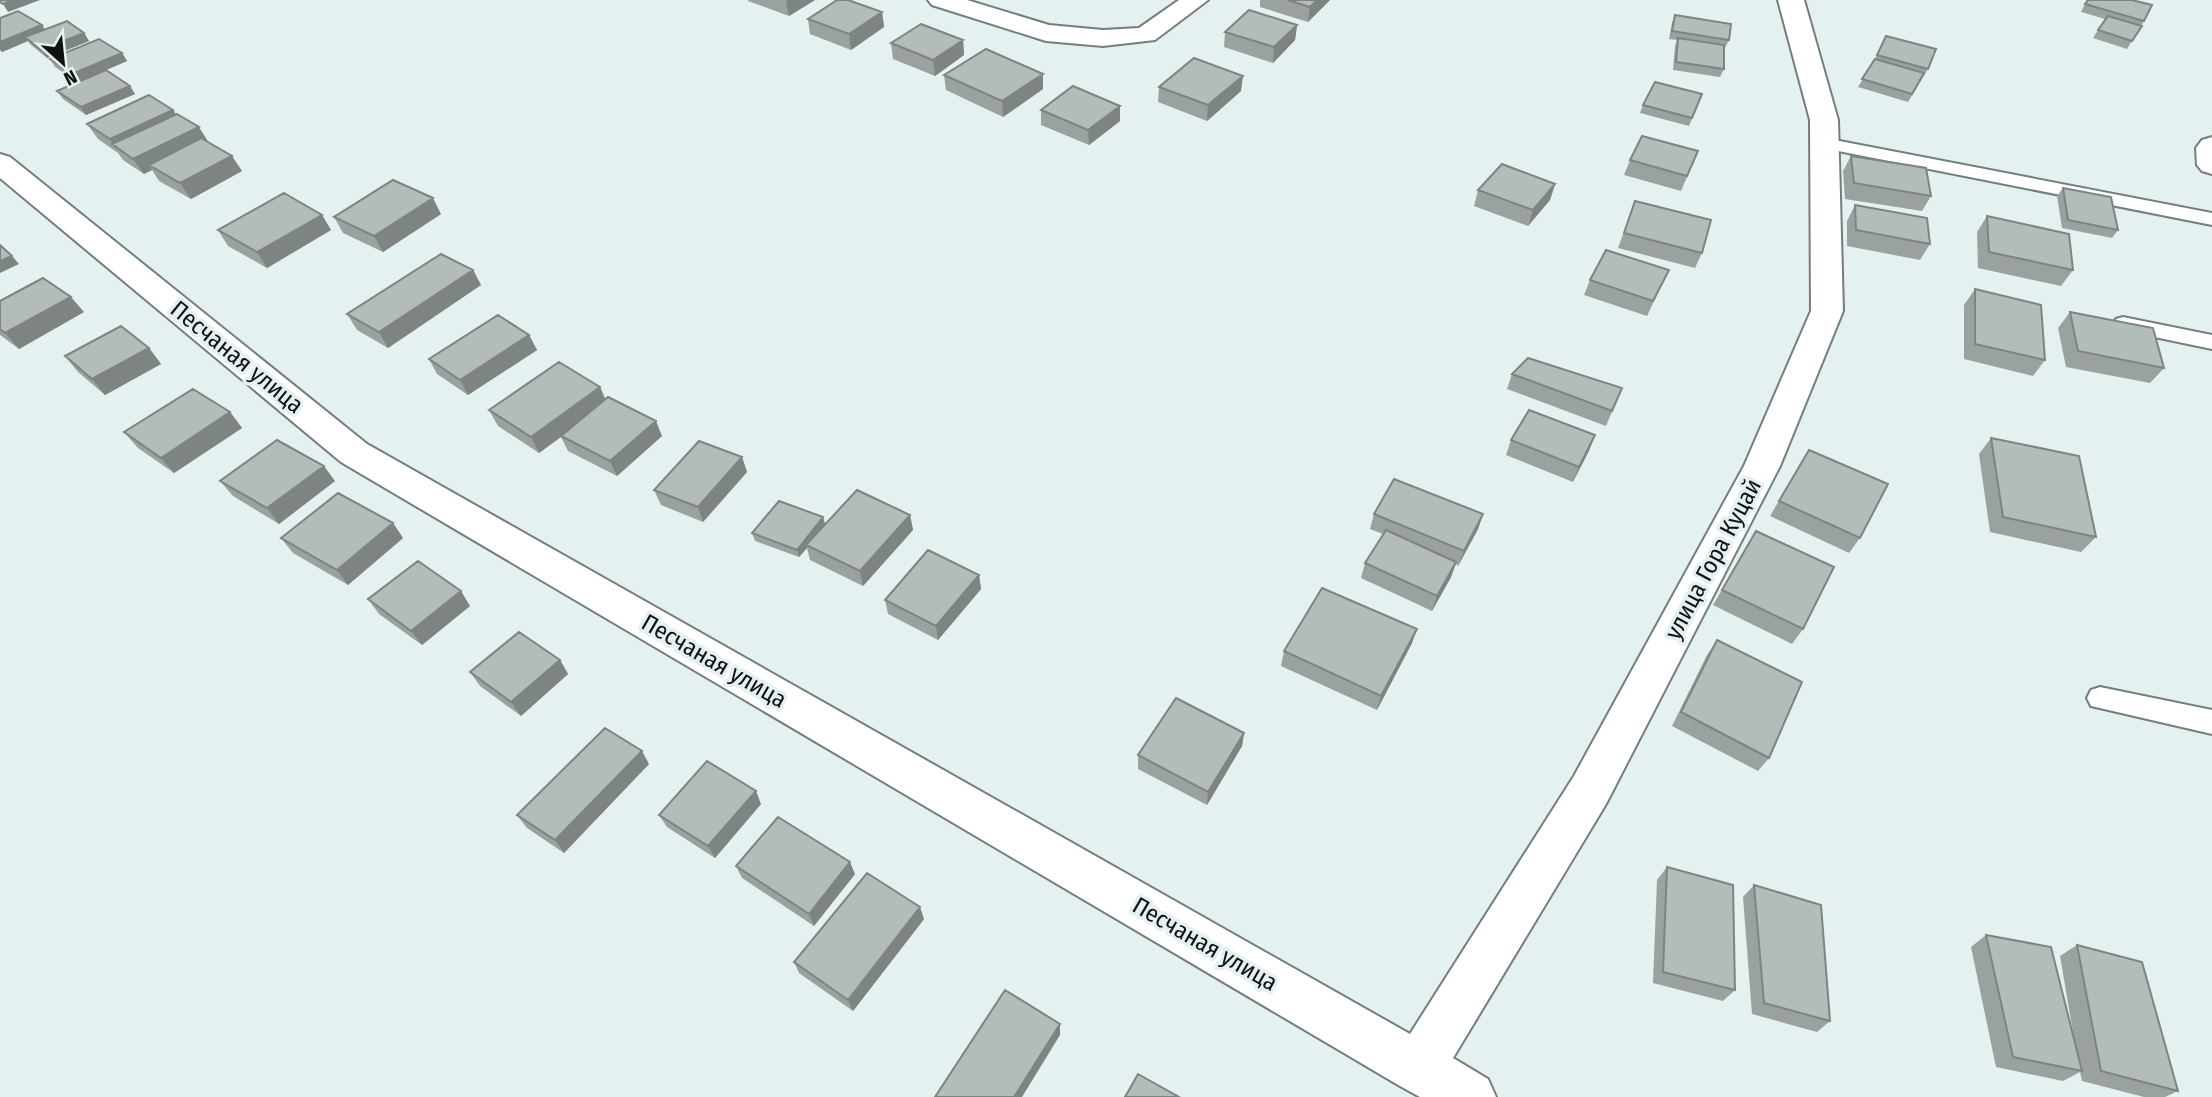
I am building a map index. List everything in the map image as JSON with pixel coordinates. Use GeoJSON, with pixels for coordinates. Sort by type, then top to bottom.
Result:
{"type":"FeatureCollection","features":[{"type":"Feature","properties":{"kind":"street"},"geometry":{"type":"LineString","coordinates":[[942,0],[1046,33],[1103,38],[1146,35],[1188,5]]}},
{"type":"Feature","properties":{"kind":"street","name":"улица Гора Куцай"},"geometry":{"type":"LineString","coordinates":[[1418,1068],[1590,790],[1762,467],[1827,311],[1824,120],[1791,0]]}},
{"type":"Feature","properties":{"kind":"street","name":"Песчаная улица"},"geometry":{"type":"LineString","coordinates":[[0,163],[354,453],[1470,1097]]}},
{"type":"Feature","properties":{"kind":"lane"},"geometry":{"type":"LineString","coordinates":[[1824,143],[2212,219]]}},
{"type":"Feature","properties":{"kind":"lane"},"geometry":{"type":"LineString","coordinates":[[2105,320],[2212,342]]}},
{"type":"Feature","properties":{"kind":"lane"},"geometry":{"type":"LineString","coordinates":[[2100,698],[2212,722]]}},
{"type":"Feature","properties":{"kind":"building"},"geometry":{"type":"Polygon","coordinates":[[[837,0],[848,0],[882,12],[849,34],[808,19],[837,0]]]}},
{"type":"Feature","properties":{"kind":"building"},"geometry":{"type":"Polygon","coordinates":[[[1288,0],[1317,0],[1310,7],[1288,0]]]}},
{"type":"Feature","properties":{"kind":"building"},"geometry":{"type":"Polygon","coordinates":[[[2088,0],[2132,0],[2152,5],[2144,21],[2085,4],[2088,0]]]}},
{"type":"Feature","properties":{"kind":"building"},"geometry":{"type":"Polygon","coordinates":[[[1249,10],[1297,25],[1274,47],[1225,32],[1249,10]]]}},
{"type":"Feature","properties":{"kind":"building"},"geometry":{"type":"Polygon","coordinates":[[[18,11],[42,25],[0,42],[0,18],[18,11]]]}},
{"type":"Feature","properties":{"kind":"building"},"geometry":{"type":"Polygon","coordinates":[[[1675,15],[1731,24],[1729,40],[1672,31],[1675,15]]]}},
{"type":"Feature","properties":{"kind":"building"},"geometry":{"type":"Polygon","coordinates":[[[2108,16],[2142,26],[2132,41],[2098,30],[2108,16]]]}},
{"type":"Feature","properties":{"kind":"building"},"geometry":{"type":"Polygon","coordinates":[[[67,21],[84,33],[41,50],[25,37],[67,21]]]}},
{"type":"Feature","properties":{"kind":"building"},"geometry":{"type":"Polygon","coordinates":[[[921,24],[963,40],[933,60],[891,43],[921,24]]]}},
{"type":"Feature","properties":{"kind":"building"},"geometry":{"type":"Polygon","coordinates":[[[1886,36],[1936,49],[1928,69],[1877,55],[1886,36]]]}},
{"type":"Feature","properties":{"kind":"building"},"geometry":{"type":"Polygon","coordinates":[[[1678,38],[1724,45],[1724,69],[1676,62],[1678,38]]]}},
{"type":"Feature","properties":{"kind":"building"},"geometry":{"type":"Polygon","coordinates":[[[99,39],[122,53],[72,74],[50,59],[99,39]]]}},
{"type":"Feature","properties":{"kind":"building"},"geometry":{"type":"Polygon","coordinates":[[[986,49],[1043,74],[1002,101],[944,75],[986,49]]]}},
{"type":"Feature","properties":{"kind":"building"},"geometry":{"type":"Polygon","coordinates":[[[1194,58],[1243,76],[1208,105],[1159,87],[1194,58]]]}},
{"type":"Feature","properties":{"kind":"building"},"geometry":{"type":"Polygon","coordinates":[[[1875,59],[1924,73],[1912,94],[1862,79],[1875,59]]]}},
{"type":"Feature","properties":{"kind":"building"},"geometry":{"type":"Polygon","coordinates":[[[106,70],[130,86],[81,107],[57,91],[106,70]]]}},
{"type":"Feature","properties":{"kind":"building"},"geometry":{"type":"Polygon","coordinates":[[[1655,82],[1702,94],[1692,118],[1643,105],[1655,82]]]}},
{"type":"Feature","properties":{"kind":"building"},"geometry":{"type":"Polygon","coordinates":[[[1073,86],[1120,106],[1088,130],[1041,110],[1073,86]]]}},
{"type":"Feature","properties":{"kind":"building"},"geometry":{"type":"Polygon","coordinates":[[[149,95],[173,110],[110,139],[87,124],[149,95]]]}},
{"type":"Feature","properties":{"kind":"building"},"geometry":{"type":"Polygon","coordinates":[[[177,114],[199,127],[133,159],[112,144],[177,114]]]}},
{"type":"Feature","properties":{"kind":"building"},"geometry":{"type":"Polygon","coordinates":[[[1642,136],[1698,151],[1687,176],[1630,160],[1642,136]]]}},
{"type":"Feature","properties":{"kind":"building"},"geometry":{"type":"Polygon","coordinates":[[[201,138],[232,156],[180,183],[149,165],[201,138]]]}},
{"type":"Feature","properties":{"kind":"building"},"geometry":{"type":"Polygon","coordinates":[[[1851,156],[1926,168],[1931,196],[1854,183],[1851,156]]]}},
{"type":"Feature","properties":{"kind":"building"},"geometry":{"type":"Polygon","coordinates":[[[1502,164],[1555,184],[1533,210],[1478,190],[1502,164]]]}},
{"type":"Feature","properties":{"kind":"building"},"geometry":{"type":"Polygon","coordinates":[[[393,180],[433,198],[374,236],[334,217],[393,180]]]}},
{"type":"Feature","properties":{"kind":"building"},"geometry":{"type":"Polygon","coordinates":[[[2063,188],[2111,197],[2118,230],[2068,220],[2063,188]]]}},
{"type":"Feature","properties":{"kind":"building"},"geometry":{"type":"Polygon","coordinates":[[[284,193],[322,215],[257,252],[218,230],[284,193]]]}},
{"type":"Feature","properties":{"kind":"building"},"geometry":{"type":"Polygon","coordinates":[[[1635,201],[1711,220],[1702,253],[1624,233],[1635,201]]]}},
{"type":"Feature","properties":{"kind":"building"},"geometry":{"type":"Polygon","coordinates":[[[1855,205],[1927,218],[1930,244],[1856,230],[1855,205]]]}},
{"type":"Feature","properties":{"kind":"building"},"geometry":{"type":"Polygon","coordinates":[[[1987,216],[2069,234],[2073,270],[1989,252],[1987,216]]]}},
{"type":"Feature","properties":{"kind":"building"},"geometry":{"type":"Polygon","coordinates":[[[0,245],[12,256],[0,261],[0,245]]]}},
{"type":"Feature","properties":{"kind":"building"},"geometry":{"type":"Polygon","coordinates":[[[1606,250],[1669,270],[1653,301],[1590,280],[1606,250]]]}},
{"type":"Feature","properties":{"kind":"building"},"geometry":{"type":"Polygon","coordinates":[[[441,254],[473,270],[379,332],[347,314],[441,254]]]}},
{"type":"Feature","properties":{"kind":"building"},"geometry":{"type":"Polygon","coordinates":[[[43,278],[71,297],[5,333],[0,329],[0,301],[43,278]]]}},
{"type":"Feature","properties":{"kind":"building"},"geometry":{"type":"Polygon","coordinates":[[[1975,289],[2041,305],[2045,360],[1975,344],[1975,289]]]}},
{"type":"Feature","properties":{"kind":"building"},"geometry":{"type":"Polygon","coordinates":[[[2070,312],[2153,328],[2164,368],[2078,351],[2070,312]]]}},
{"type":"Feature","properties":{"kind":"building"},"geometry":{"type":"Polygon","coordinates":[[[498,315],[529,335],[460,380],[429,359],[498,315]]]}},
{"type":"Feature","properties":{"kind":"building"},"geometry":{"type":"Polygon","coordinates":[[[121,326],[149,348],[92,379],[65,356],[121,326]]]}},
{"type":"Feature","properties":{"kind":"building"},"geometry":{"type":"Polygon","coordinates":[[[1528,358],[1622,388],[1612,411],[1512,374],[1528,358]]]}},
{"type":"Feature","properties":{"kind":"building"},"geometry":{"type":"Polygon","coordinates":[[[559,362],[600,387],[531,437],[489,410],[559,362]]]}},
{"type":"Feature","properties":{"kind":"building"},"geometry":{"type":"Polygon","coordinates":[[[193,389],[230,412],[161,458],[124,432],[193,389]]]}},
{"type":"Feature","properties":{"kind":"building"},"geometry":{"type":"Polygon","coordinates":[[[608,397],[656,421],[610,461],[561,436],[608,397]]]}},
{"type":"Feature","properties":{"kind":"building"},"geometry":{"type":"Polygon","coordinates":[[[1529,410],[1595,435],[1579,467],[1511,440],[1529,410]]]}},
{"type":"Feature","properties":{"kind":"building"},"geometry":{"type":"Polygon","coordinates":[[[1991,438],[2079,456],[2096,537],[2003,517],[1991,438]]]}},
{"type":"Feature","properties":{"kind":"building"},"geometry":{"type":"Polygon","coordinates":[[[277,440],[324,466],[267,508],[220,481],[277,440]]]}},
{"type":"Feature","properties":{"kind":"building"},"geometry":{"type":"Polygon","coordinates":[[[699,441],[742,457],[698,507],[654,490],[699,441]]]}},
{"type":"Feature","properties":{"kind":"building"},"geometry":{"type":"Polygon","coordinates":[[[1809,450],[1888,484],[1860,538],[1779,501],[1809,450]]]}},
{"type":"Feature","properties":{"kind":"building"},"geometry":{"type":"Polygon","coordinates":[[[1394,479],[1483,514],[1464,551],[1374,514],[1394,479]]]}},
{"type":"Feature","properties":{"kind":"building"},"geometry":{"type":"Polygon","coordinates":[[[857,490],[910,515],[860,571],[806,545],[857,490]]]}},
{"type":"Feature","properties":{"kind":"building"},"geometry":{"type":"Polygon","coordinates":[[[338,493],[393,523],[337,570],[281,538],[338,493]]]}},
{"type":"Feature","properties":{"kind":"building"},"geometry":{"type":"Polygon","coordinates":[[[779,501],[823,517],[797,550],[752,533],[779,501]]]}},
{"type":"Feature","properties":{"kind":"building"},"geometry":{"type":"Polygon","coordinates":[[[1386,530],[1456,562],[1437,596],[1365,563],[1386,530]]]}},
{"type":"Feature","properties":{"kind":"building"},"geometry":{"type":"Polygon","coordinates":[[[1756,531],[1834,567],[1803,629],[1722,590],[1756,531]]]}},
{"type":"Feature","properties":{"kind":"building"},"geometry":{"type":"Polygon","coordinates":[[[928,550],[979,575],[936,626],[885,600],[928,550]]]}},
{"type":"Feature","properties":{"kind":"building"},"geometry":{"type":"Polygon","coordinates":[[[418,561],[461,591],[411,631],[368,599],[418,561]]]}},
{"type":"Feature","properties":{"kind":"building"},"geometry":{"type":"Polygon","coordinates":[[[1322,588],[1417,629],[1381,696],[1284,651],[1322,588]]]}},
{"type":"Feature","properties":{"kind":"building"},"geometry":{"type":"Polygon","coordinates":[[[519,632],[560,660],[511,702],[470,672],[519,632]]]}},
{"type":"Feature","properties":{"kind":"building"},"geometry":{"type":"Polygon","coordinates":[[[1717,640],[1802,682],[1769,758],[1681,712],[1717,640]]]}},
{"type":"Feature","properties":{"kind":"building"},"geometry":{"type":"Polygon","coordinates":[[[1176,698],[1244,733],[1208,792],[1138,755],[1176,698]]]}},
{"type":"Feature","properties":{"kind":"building"},"geometry":{"type":"Polygon","coordinates":[[[605,728],[642,751],[555,840],[517,815],[605,728]]]}},
{"type":"Feature","properties":{"kind":"building"},"geometry":{"type":"Polygon","coordinates":[[[707,761],[756,791],[708,846],[659,815],[707,761]]]}},
{"type":"Feature","properties":{"kind":"building"},"geometry":{"type":"Polygon","coordinates":[[[778,817],[850,862],[809,914],[736,866],[778,817]]]}},
{"type":"Feature","properties":{"kind":"building"},"geometry":{"type":"Polygon","coordinates":[[[1667,867],[1733,885],[1735,990],[1663,972],[1667,867]]]}},
{"type":"Feature","properties":{"kind":"building"},"geometry":{"type":"Polygon","coordinates":[[[867,873],[920,907],[848,1000],[794,962],[867,873]]]}},
{"type":"Feature","properties":{"kind":"building"},"geometry":{"type":"Polygon","coordinates":[[[1754,885],[1821,905],[1830,1021],[1764,1003],[1754,885]]]}},
{"type":"Feature","properties":{"kind":"building"},"geometry":{"type":"Polygon","coordinates":[[[1986,935],[2051,947],[2082,1071],[2013,1057],[1986,935]]]}},
{"type":"Feature","properties":{"kind":"building"},"geometry":{"type":"Polygon","coordinates":[[[2077,945],[2142,962],[2178,1091],[2101,1071],[2077,945]]]}},
{"type":"Feature","properties":{"kind":"building"},"geometry":{"type":"Polygon","coordinates":[[[1005,990],[1060,1024],[1014,1097],[935,1097],[1005,990]]]}},
{"type":"Feature","properties":{"kind":"building"},"geometry":{"type":"Polygon","coordinates":[[[1138,1074],[1179,1097],[1125,1097],[1138,1074]]]}}]}
